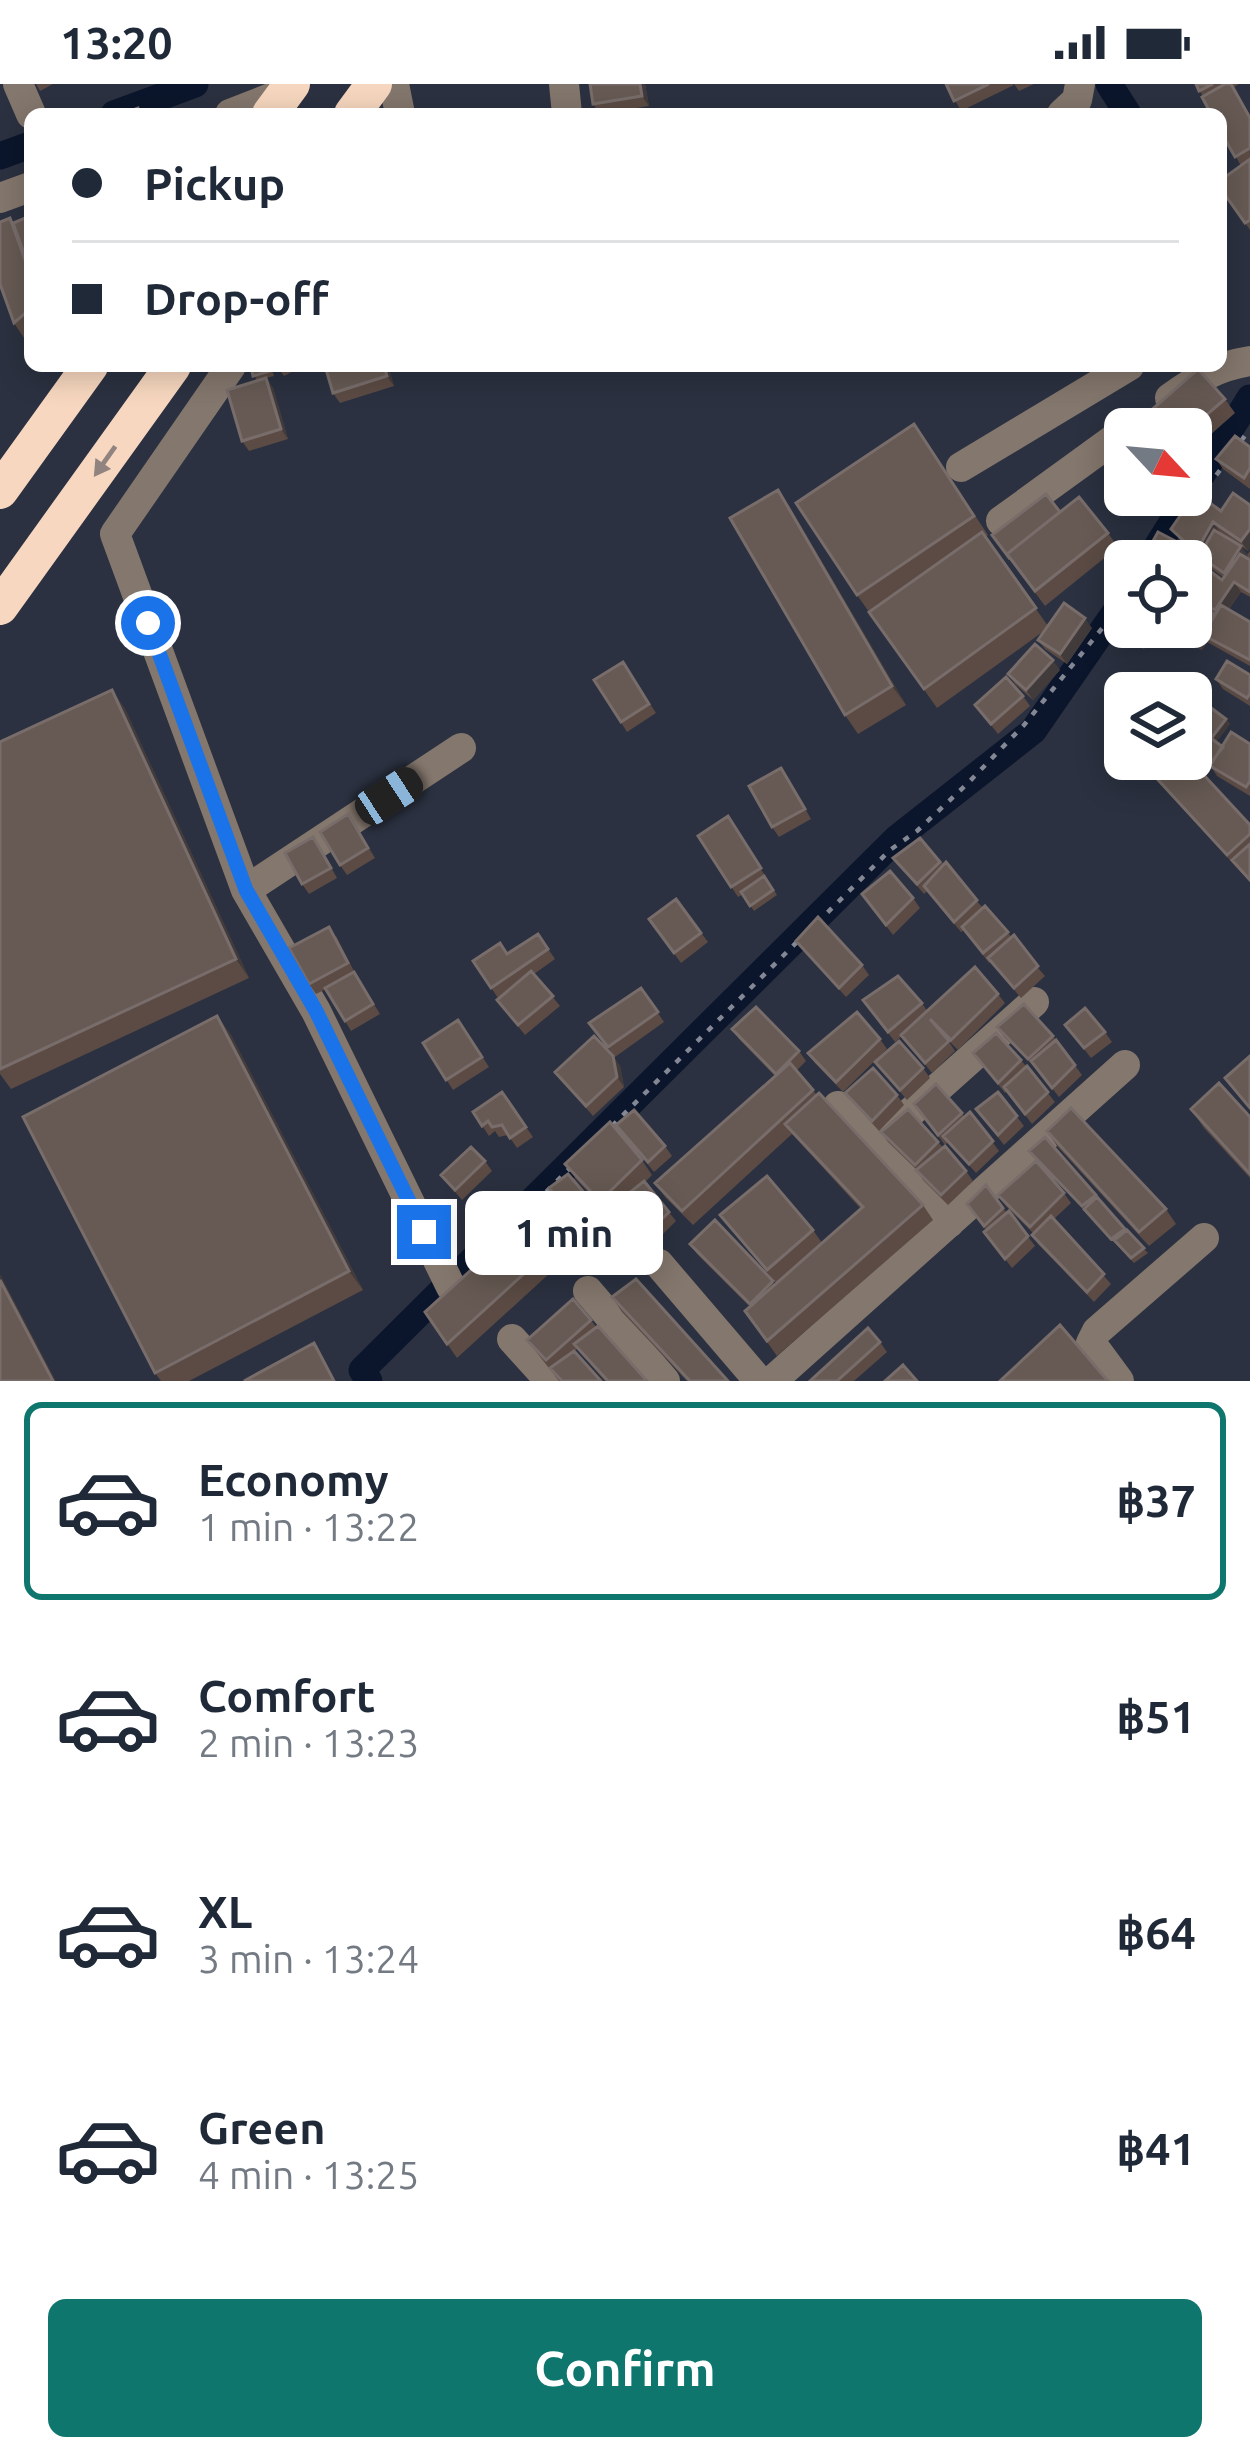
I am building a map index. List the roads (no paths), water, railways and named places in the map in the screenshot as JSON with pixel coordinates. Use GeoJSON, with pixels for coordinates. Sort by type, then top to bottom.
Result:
{"type":"FeatureCollection","features":[{"type":"Feature","properties":{"kind":"highway"},"geometry":{"type":"LineString","coordinates":[[0,491],[85,372]]}},
{"type":"Feature","properties":{"kind":"highway"},"geometry":{"type":"LineString","coordinates":[[0,608],[169,372]]}},
{"type":"Feature","properties":{"kind":"street"},"geometry":{"type":"LineString","coordinates":[[245,108],[305,84]]}},
{"type":"Feature","properties":{"kind":"street"},"geometry":{"type":"LineString","coordinates":[[227,372],[115,534],[246,890],[316,1011],[451,1287]]}},
{"type":"Feature","properties":{"kind":"street"},"geometry":{"type":"LineString","coordinates":[[961,467],[1119,372]]}},
{"type":"Feature","properties":{"kind":"street"},"geometry":{"type":"LineString","coordinates":[[1157,408],[1209,372]]}},
{"type":"Feature","properties":{"kind":"street"},"geometry":{"type":"LineString","coordinates":[[1000,521],[1104,446]]}},
{"type":"Feature","properties":{"kind":"street"},"geometry":{"type":"LineString","coordinates":[[246,890],[461,748]]}},
{"type":"Feature","properties":{"kind":"street"},"geometry":{"type":"LineString","coordinates":[[874,1145],[1034,1002]]}},
{"type":"Feature","properties":{"kind":"street"},"geometry":{"type":"LineString","coordinates":[[772,1381],[1125,1065]]}},
{"type":"Feature","properties":{"kind":"street"},"geometry":{"type":"LineString","coordinates":[[838,1106],[949,1223]]}},
{"type":"Feature","properties":{"kind":"street"},"geometry":{"type":"LineString","coordinates":[[1119,1381],[1093,1351],[1097,1331],[1204,1238]]}},
{"type":"Feature","properties":{"kind":"street"},"geometry":{"type":"LineString","coordinates":[[659,1264],[759,1381]]}},
{"type":"Feature","properties":{"kind":"street"},"geometry":{"type":"LineString","coordinates":[[588,1291],[665,1381]]}},
{"type":"Feature","properties":{"kind":"street"},"geometry":{"type":"LineString","coordinates":[[512,1339],[550,1381]]}},
{"type":"Feature","properties":{"kind":"waterway"},"geometry":{"type":"LineString","coordinates":[[130,108],[195,84]]}},
{"type":"Feature","properties":{"kind":"waterway"},"geometry":{"type":"LineString","coordinates":[[1109,84],[1124,108]]}},
{"type":"Feature","properties":{"kind":"waterway"},"geometry":{"type":"LineString","coordinates":[[0,156],[24,147]]}},
{"type":"Feature","properties":{"kind":"waterway"},"geometry":{"type":"LineString","coordinates":[[1212,459],[1250,398]]}},
{"type":"Feature","properties":{"kind":"waterway"},"geometry":{"type":"LineString","coordinates":[[1161,540],[1176,516]]}},
{"type":"Feature","properties":{"kind":"waterway"},"geometry":{"type":"LineString","coordinates":[[369,1381],[362,1370],[897,838],[1033,731],[1104,628]]}}]}
